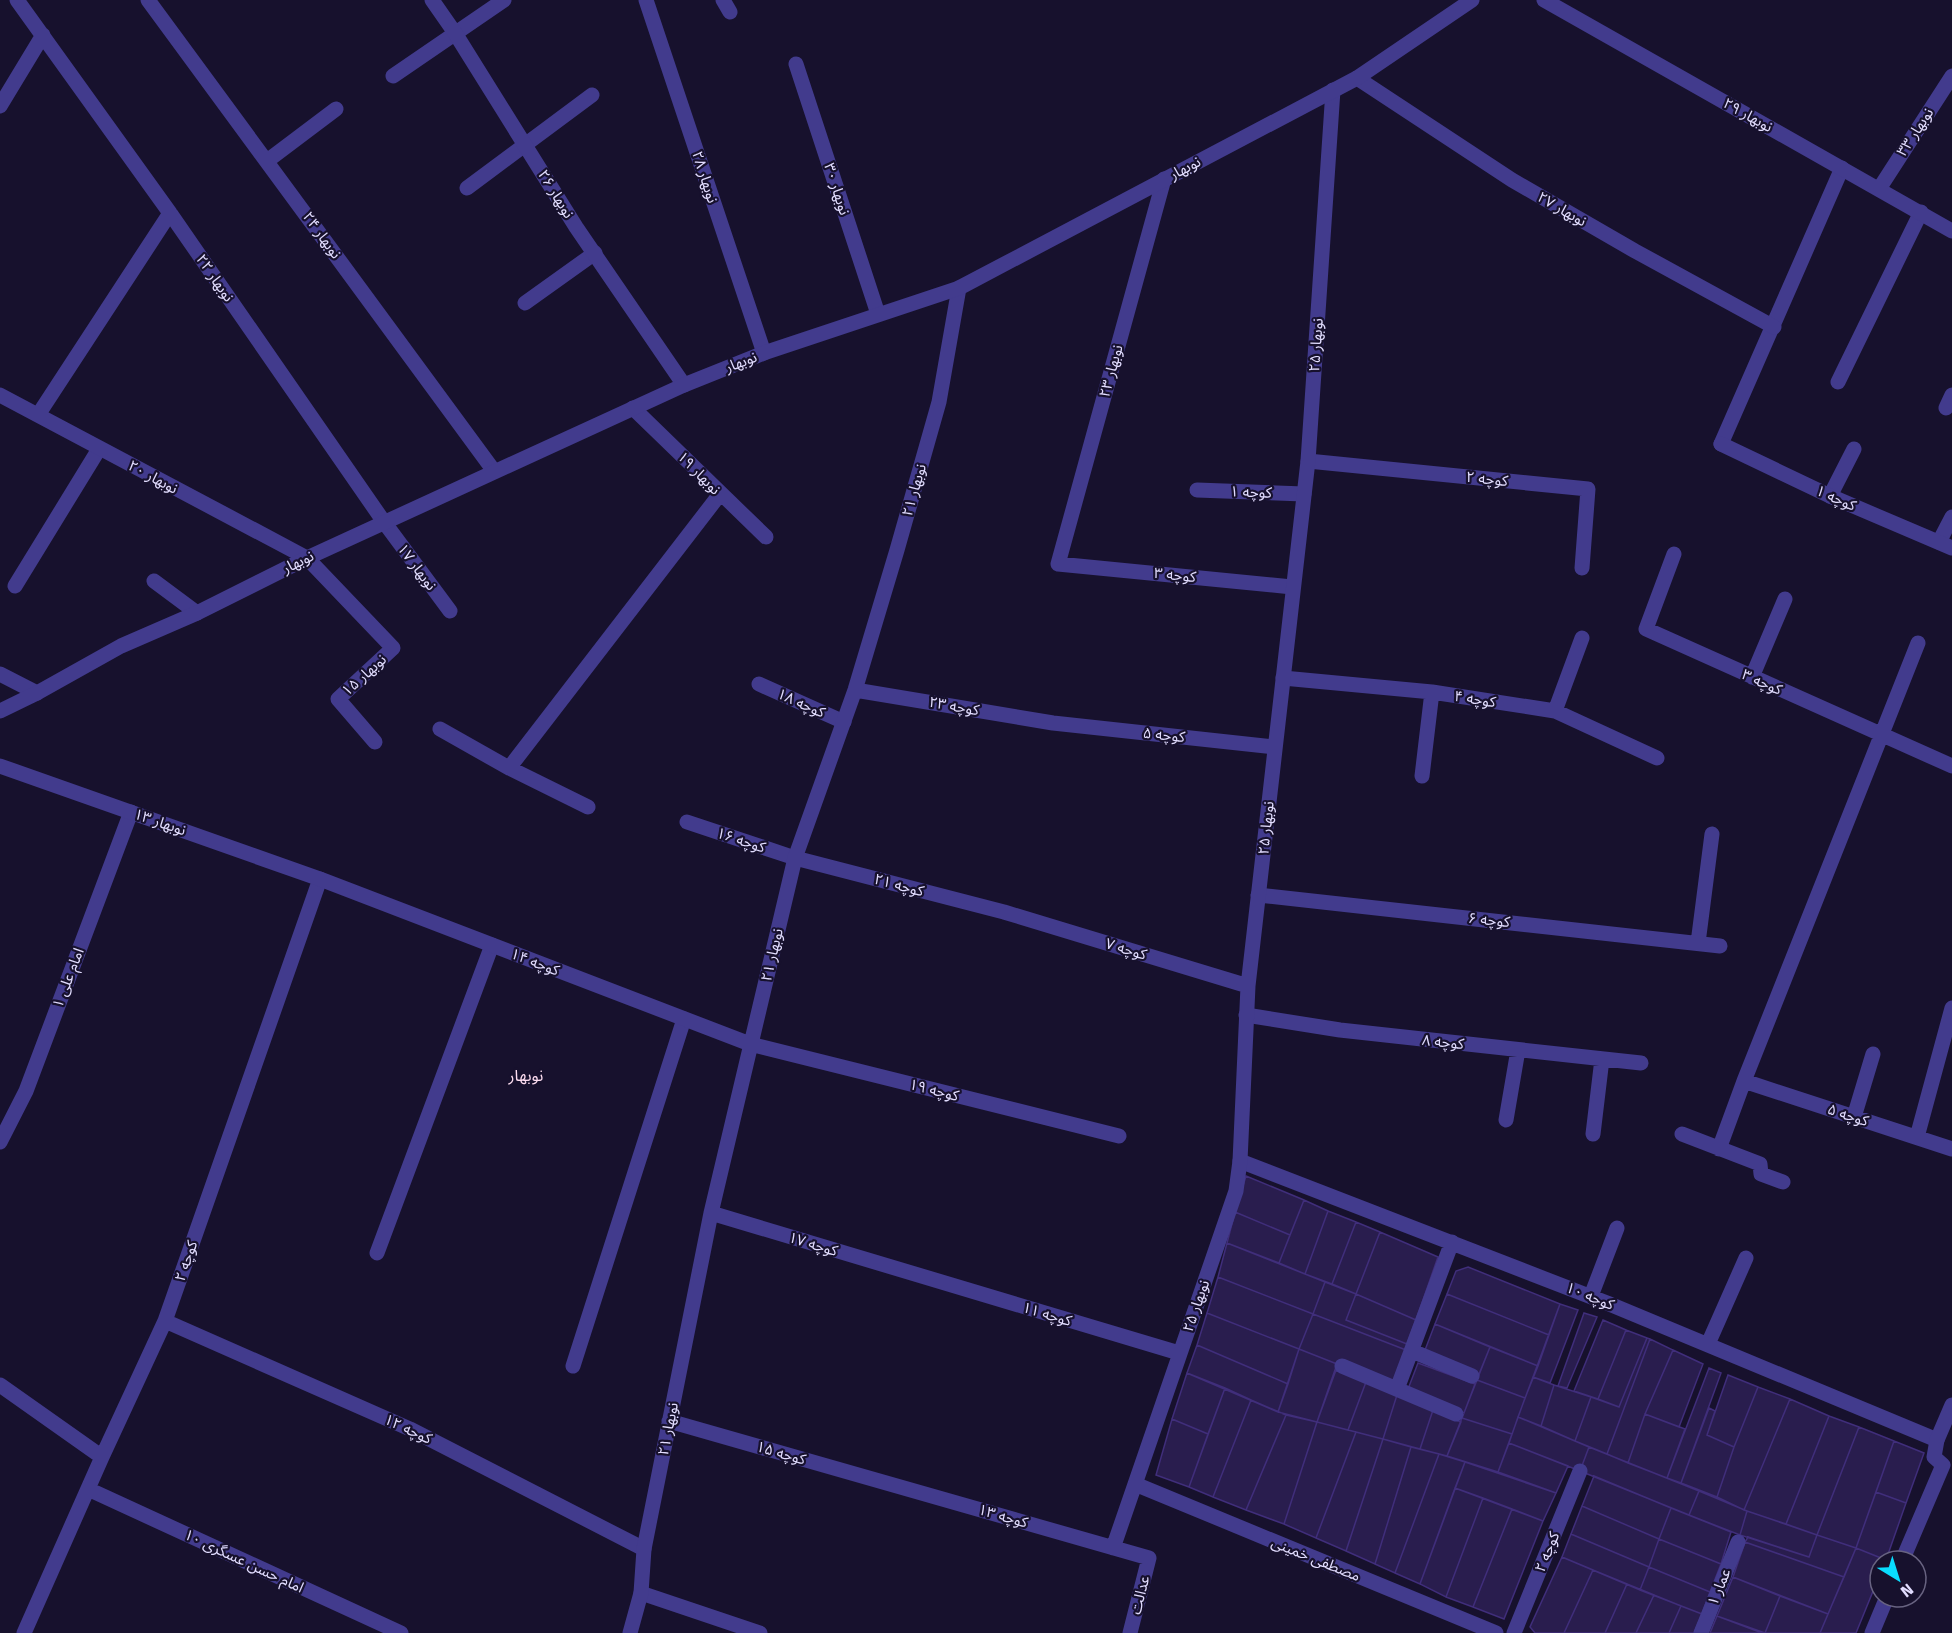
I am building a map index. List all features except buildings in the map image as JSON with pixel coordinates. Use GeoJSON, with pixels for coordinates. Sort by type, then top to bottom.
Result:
{"type":"FeatureCollection","features":[{"type":"Feature","properties":{"kind":"street","name":"نوبهار ۲۲"},"geometry":{"type":"LineString","coordinates":[[17,0],[170,213],[384,522]]}},
{"type":"Feature","properties":{"kind":"street","name":"نوبهار ۲۴"},"geometry":{"type":"LineString","coordinates":[[148,0],[494,471]]}},
{"type":"Feature","properties":{"kind":"street","name":"نوبهار ۲۶"},"geometry":{"type":"LineString","coordinates":[[432,0],[576,227],[684,385]]}},
{"type":"Feature","properties":{"kind":"street"},"geometry":{"type":"LineString","coordinates":[[393,76],[504,0]]}},
{"type":"Feature","properties":{"kind":"street","name":"نوبهار ۲۸"},"geometry":{"type":"LineString","coordinates":[[646,0],[764,353]]}},
{"type":"Feature","properties":{"kind":"street","name":"نوبهار"},"geometry":{"type":"LineString","coordinates":[[0,711],[121,646],[197,613],[307,558],[684,385],[764,353],[959,288],[1357,78],[1472,0]]}},
{"type":"Feature","properties":{"kind":"street","name":"نوبهار ۲۹"},"geometry":{"type":"LineString","coordinates":[[1544,0],[1952,231]]}},
{"type":"Feature","properties":{"kind":"street"},"geometry":{"type":"LineString","coordinates":[[0,106],[43,35]]}},
{"type":"Feature","properties":{"kind":"street","name":"نوبهار ۳۰"},"geometry":{"type":"LineString","coordinates":[[796,64],[878,314]]}},
{"type":"Feature","properties":{"kind":"street","name":"نوبهار ۳۳"},"geometry":{"type":"LineString","coordinates":[[1879,189],[1952,76]]}},
{"type":"Feature","properties":{"kind":"street","name":"نوبهار ۲۷"},"geometry":{"type":"LineString","coordinates":[[1357,78],[1512,180],[1774,327]]}},
{"type":"Feature","properties":{"kind":"street","name":"نوبهار ۲۵"},"geometry":{"type":"LineString","coordinates":[[1113,1548],[1236,1191],[1240,1161],[1248,986],[1308,461],[1333,90]]}},
{"type":"Feature","properties":{"kind":"street"},"geometry":{"type":"LineString","coordinates":[[467,188],[592,95]]}},
{"type":"Feature","properties":{"kind":"street"},"geometry":{"type":"LineString","coordinates":[[267,161],[336,109]]}},
{"type":"Feature","properties":{"kind":"street"},"geometry":{"type":"LineString","coordinates":[[1774,327],[1842,168]]}},
{"type":"Feature","properties":{"kind":"street","name":"نوبهار ۲۳"},"geometry":{"type":"LineString","coordinates":[[1058,564],[1164,179]]}},
{"type":"Feature","properties":{"kind":"street"},"geometry":{"type":"LineString","coordinates":[[1838,382],[1921,212]]}},
{"type":"Feature","properties":{"kind":"street"},"geometry":{"type":"LineString","coordinates":[[38,415],[170,213]]}},
{"type":"Feature","properties":{"kind":"street"},"geometry":{"type":"LineString","coordinates":[[525,303],[595,253]]}},
{"type":"Feature","properties":{"kind":"street","name":"نوبهار ۲۱"},"geometry":{"type":"LineString","coordinates":[[630,1633],[640,1593],[644,1549],[711,1213],[795,858],[855,690],[939,402],[959,288]]}},
{"type":"Feature","properties":{"kind":"street","name":"کوچه ۱"},"geometry":{"type":"LineString","coordinates":[[1774,327],[1721,444],[1830,496],[1946,545]]}},
{"type":"Feature","properties":{"kind":"street","name":"نوبهار ۲۰"},"geometry":{"type":"LineString","coordinates":[[0,395],[307,558]]}},
{"type":"Feature","properties":{"kind":"street","name":"نوبهار ۱۹"},"geometry":{"type":"LineString","coordinates":[[633,408],[765,537]]}},
{"type":"Feature","properties":{"kind":"street"},"geometry":{"type":"LineString","coordinates":[[15,586],[99,449]]}},
{"type":"Feature","properties":{"kind":"street"},"geometry":{"type":"LineString","coordinates":[[1830,496],[1854,449]]}},
{"type":"Feature","properties":{"kind":"street","name":"کوچه ۲"},"geometry":{"type":"LineString","coordinates":[[1308,461],[1588,489],[1582,568]]}},
{"type":"Feature","properties":{"kind":"street","name":"کوچه ۱"},"geometry":{"type":"LineString","coordinates":[[1197,490],[1304,494]]}},
{"type":"Feature","properties":{"kind":"street"},"geometry":{"type":"LineString","coordinates":[[508,768],[720,494]]}},
{"type":"Feature","properties":{"kind":"street"},"geometry":{"type":"LineString","coordinates":[[1946,545],[1952,517]]}},
{"type":"Feature","properties":{"kind":"street","name":"نوبهار ۱۷"},"geometry":{"type":"LineString","coordinates":[[384,522],[450,611]]}},
{"type":"Feature","properties":{"kind":"street","name":"کوچه ۳"},"geometry":{"type":"LineString","coordinates":[[1674,554],[1646,629],[1952,766]]}},
{"type":"Feature","properties":{"kind":"street","name":"نوبهار ۱۵"},"geometry":{"type":"LineString","coordinates":[[307,558],[393,648],[338,699],[375,742]]}},
{"type":"Feature","properties":{"kind":"street","name":"کوچه ۳"},"geometry":{"type":"LineString","coordinates":[[1058,564],[1292,587]]}},
{"type":"Feature","properties":{"kind":"street"},"geometry":{"type":"LineString","coordinates":[[154,580],[197,613]]}},
{"type":"Feature","properties":{"kind":"street"},"geometry":{"type":"LineString","coordinates":[[1752,677],[1785,599]]}},
{"type":"Feature","properties":{"kind":"street"},"geometry":{"type":"LineString","coordinates":[[1555,711],[1582,638]]}},
{"type":"Feature","properties":{"kind":"street"},"geometry":{"type":"LineString","coordinates":[[1719,1149],[1918,643]]}},
{"type":"Feature","properties":{"kind":"street"},"geometry":{"type":"LineString","coordinates":[[0,674],[37,693]]}},
{"type":"Feature","properties":{"kind":"street","name":"کوچه ۴"},"geometry":{"type":"LineString","coordinates":[[1283,678],[1432,692],[1555,711],[1657,758]]}},
{"type":"Feature","properties":{"kind":"street","name":"کوچه ۱۸"},"geometry":{"type":"LineString","coordinates":[[759,684],[844,722]]}},
{"type":"Feature","properties":{"kind":"street","name":"کوچه ۲۳"},"geometry":{"type":"LineString","coordinates":[[855,690],[1053,723]]}},
{"type":"Feature","properties":{"kind":"street"},"geometry":{"type":"LineString","coordinates":[[1422,776],[1432,692]]}},
{"type":"Feature","properties":{"kind":"street","name":"کوچه ۵"},"geometry":{"type":"LineString","coordinates":[[1053,723],[1274,747]]}},
{"type":"Feature","properties":{"kind":"street"},"geometry":{"type":"LineString","coordinates":[[440,729],[508,768],[588,807]]}},
{"type":"Feature","properties":{"kind":"street","name":"نوبهار ۱۳"},"geometry":{"type":"LineString","coordinates":[[0,766],[320,879]]}},
{"type":"Feature","properties":{"kind":"street","name":"امام علی ۱"},"geometry":{"type":"LineString","coordinates":[[0,1142],[26,1091],[131,812]]}},
{"type":"Feature","properties":{"kind":"street","name":"کوچه ۱۶"},"geometry":{"type":"LineString","coordinates":[[687,822],[795,858]]}},
{"type":"Feature","properties":{"kind":"street"},"geometry":{"type":"LineString","coordinates":[[1698,943],[1712,834]]}},
{"type":"Feature","properties":{"kind":"street","name":"کوچه ۲۱"},"geometry":{"type":"LineString","coordinates":[[795,858],[1004,912]]}},
{"type":"Feature","properties":{"kind":"street","name":"کوچه ۲"},"geometry":{"type":"LineString","coordinates":[[24,1633],[165,1321],[320,879]]}},
{"type":"Feature","properties":{"kind":"street","name":"کوچه ۱۴"},"geometry":{"type":"LineString","coordinates":[[320,879],[750,1044]]}},
{"type":"Feature","properties":{"kind":"street","name":"کوچه ۶"},"geometry":{"type":"LineString","coordinates":[[1258,895],[1720,946]]}},
{"type":"Feature","properties":{"kind":"street","name":"کوچه ۷"},"geometry":{"type":"LineString","coordinates":[[1004,912],[1248,986]]}},
{"type":"Feature","properties":{"kind":"street"},"geometry":{"type":"LineString","coordinates":[[377,1253],[492,945]]}},
{"type":"Feature","properties":{"kind":"street"},"geometry":{"type":"LineString","coordinates":[[1917,1137],[1952,1008]]}},
{"type":"Feature","properties":{"kind":"street","name":"کوچه ۸"},"geometry":{"type":"LineString","coordinates":[[1246,1015],[1340,1030],[1641,1063]]}},
{"type":"Feature","properties":{"kind":"street"},"geometry":{"type":"LineString","coordinates":[[573,1366],[684,1019]]}},
{"type":"Feature","properties":{"kind":"street","name":"کوچه ۱۹"},"geometry":{"type":"LineString","coordinates":[[750,1044],[1119,1136]]}},
{"type":"Feature","properties":{"kind":"street"},"geometry":{"type":"LineString","coordinates":[[1506,1120],[1518,1050]]}},
{"type":"Feature","properties":{"kind":"street"},"geometry":{"type":"LineString","coordinates":[[1854,1117],[1873,1054]]}},
{"type":"Feature","properties":{"kind":"street"},"geometry":{"type":"LineString","coordinates":[[1593,1134],[1602,1059]]}},
{"type":"Feature","properties":{"kind":"street","name":"کوچه ۵"},"geometry":{"type":"LineString","coordinates":[[1744,1081],[1952,1149]]}},
{"type":"Feature","properties":{"kind":"street"},"geometry":{"type":"LineString","coordinates":[[1683,1134],[1760,1164],[1761,1174],[1784,1182]]}},
{"type":"Feature","properties":{"kind":"street","name":"کوچه ۱۰"},"geometry":{"type":"LineString","coordinates":[[1240,1161],[1591,1296],[1937,1440]]}},
{"type":"Feature","properties":{"kind":"street","name":"کوچه ۱۷"},"geometry":{"type":"LineString","coordinates":[[711,1213],[915,1274]]}},
{"type":"Feature","properties":{"kind":"street"},"geometry":{"type":"LineString","coordinates":[[1591,1296],[1617,1228]]}},
{"type":"Feature","properties":{"kind":"street"},"geometry":{"type":"LineString","coordinates":[[1397,1389],[1452,1242]]}},
{"type":"Feature","properties":{"kind":"street"},"geometry":{"type":"LineString","coordinates":[[1708,1344],[1746,1258]]}},
{"type":"Feature","properties":{"kind":"street","name":"کوچه ۱۱"},"geometry":{"type":"LineString","coordinates":[[915,1274],[1179,1353]]}},
{"type":"Feature","properties":{"kind":"street","name":"کوچه ۱۲"},"geometry":{"type":"LineString","coordinates":[[165,1321],[410,1429],[644,1549]]}},
{"type":"Feature","properties":{"kind":"street"},"geometry":{"type":"LineString","coordinates":[[1412,1351],[1472,1376]]}},
{"type":"Feature","properties":{"kind":"street"},"geometry":{"type":"LineString","coordinates":[[1342,1365],[1456,1414]]}},
{"type":"Feature","properties":{"kind":"street"},"geometry":{"type":"LineString","coordinates":[[0,1384],[102,1457]]}},
{"type":"Feature","properties":{"kind":"street"},"geometry":{"type":"LineString","coordinates":[[1907,1549],[1943,1465],[1934,1457],[1937,1440],[1952,1405]]}},
{"type":"Feature","properties":{"kind":"street","name":"کوچه ۱۵"},"geometry":{"type":"LineString","coordinates":[[669,1421],[893,1484]]}},
{"type":"Feature","properties":{"kind":"street","name":"کوچه ۲"},"geometry":{"type":"LineString","coordinates":[[1514,1633],[1580,1471]]}},
{"type":"Feature","properties":{"kind":"street","name":"کوچه ۱۳"},"geometry":{"type":"LineString","coordinates":[[893,1484],[1113,1548]]}},
{"type":"Feature","properties":{"kind":"street","name":"مصطفی خمینی"},"geometry":{"type":"LineString","coordinates":[[1135,1484],[1497,1633]]}},
{"type":"Feature","properties":{"kind":"street","name":"امام حسن عسگری ۱۰"},"geometry":{"type":"LineString","coordinates":[[88,1489],[400,1633]]}},
{"type":"Feature","properties":{"kind":"street","name":"عمار ۱"},"geometry":{"type":"LineString","coordinates":[[1701,1633],[1738,1542]]}},
{"type":"Feature","properties":{"kind":"street","name":"عدالت"},"geometry":{"type":"LineString","coordinates":[[1113,1548],[1149,1558],[1130,1633]]}},
{"type":"Feature","properties":{"kind":"street"},"geometry":{"type":"LineString","coordinates":[[640,1593],[760,1633]]}},
{"type":"Feature","properties":{"kind":"street"},"geometry":{"type":"LineString","coordinates":[[1872,1633],[1882,1609]]}},
{"type":"Feature","properties":{"kind":"district","name":"نوبهار"},"geometry":{"type":"Point","coordinates":[526,1075]}}]}
